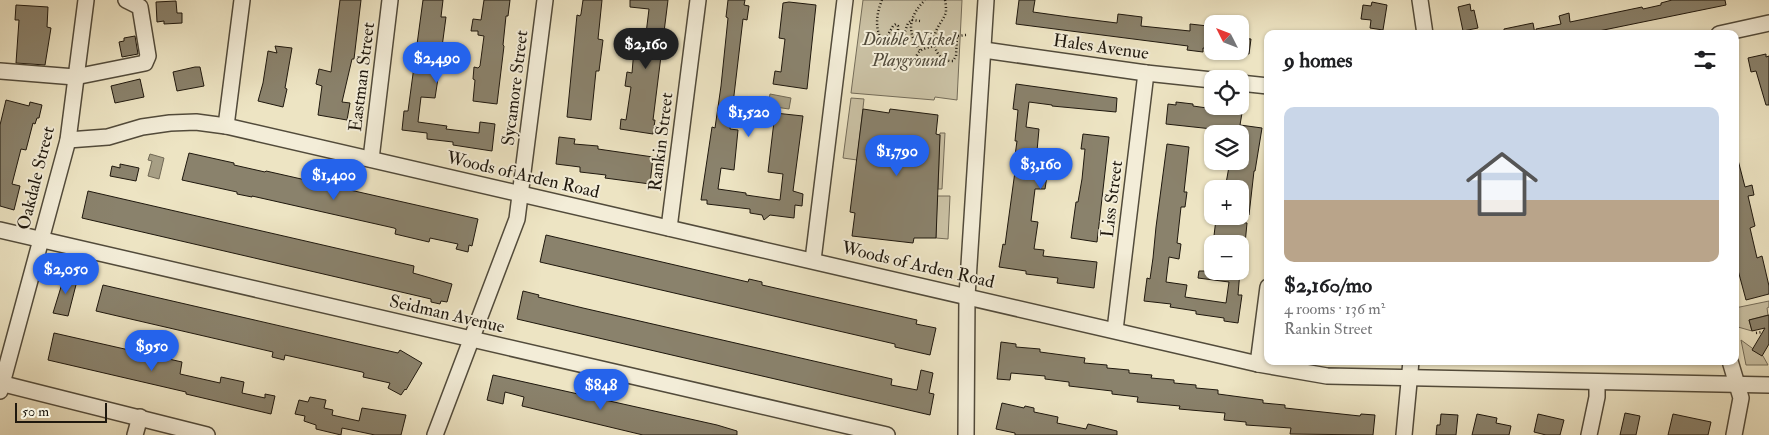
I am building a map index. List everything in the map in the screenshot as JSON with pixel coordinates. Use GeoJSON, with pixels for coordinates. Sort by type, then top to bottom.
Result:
{"type":"FeatureCollection","features":[{"type":"Feature","properties":{"kind":"street","name":"Oakdale Street"},"geometry":{"type":"LineString","coordinates":[[1,386],[68,140],[86,0]]}},
{"type":"Feature","properties":{"kind":"street"},"geometry":{"type":"LineString","coordinates":[[0,70],[75,77],[144,63],[148,56],[140,7],[126,0]]}},
{"type":"Feature","properties":{"kind":"street"},"geometry":{"type":"LineString","coordinates":[[226,126],[242,0]]}},
{"type":"Feature","properties":{"kind":"street","name":"Eastman Street"},"geometry":{"type":"LineString","coordinates":[[371,158],[390,0]]}},
{"type":"Feature","properties":{"kind":"street","name":"Sycamore Street"},"geometry":{"type":"LineString","coordinates":[[435,435],[517,219],[544,0]]}},
{"type":"Feature","properties":{"kind":"street","name":"Rankin Street"},"geometry":{"type":"LineString","coordinates":[[669,228],[698,0]]}},
{"type":"Feature","properties":{"kind":"street"},"geometry":{"type":"LineString","coordinates":[[813,260],[846,0]]}},
{"type":"Feature","properties":{"kind":"street"},"geometry":{"type":"LineString","coordinates":[[966,435],[968,296],[986,0]]}},
{"type":"Feature","properties":{"kind":"street"},"geometry":{"type":"LineString","coordinates":[[1420,0],[1424,30]]}},
{"type":"Feature","properties":{"kind":"street"},"geometry":{"type":"LineString","coordinates":[[1737,30],[1769,23]]}},
{"type":"Feature","properties":{"kind":"street","name":"Hales Avenue"},"geometry":{"type":"LineString","coordinates":[[984,50],[1146,73],[1204,79]]}},
{"type":"Feature","properties":{"kind":"street","name":"Liss Street"},"geometry":{"type":"LineString","coordinates":[[1115,330],[1146,73]]}},
{"type":"Feature","properties":{"kind":"street"},"geometry":{"type":"LineString","coordinates":[[1249,84],[1264,86]]}},
{"type":"Feature","properties":{"kind":"street","name":"Woods of Arden Road"},"geometry":{"type":"LineString","coordinates":[[68,140],[108,136],[170,122],[196,122],[226,126],[1258,364],[1326,376],[1769,385]]}},
{"type":"Feature","properties":{"kind":"street","name":"Seidman Avenue"},"geometry":{"type":"LineString","coordinates":[[0,230],[886,435]]}},
{"type":"Feature","properties":{"kind":"street"},"geometry":{"type":"LineString","coordinates":[[1258,364],[1264,318]]}},
{"type":"Feature","properties":{"kind":"street"},"geometry":{"type":"LineString","coordinates":[[1404,435],[1411,365]]}},
{"type":"Feature","properties":{"kind":"street"},"geometry":{"type":"LineString","coordinates":[[1731,365],[1738,384],[1741,404],[1734,435]]}},
{"type":"Feature","properties":{"kind":"street"},"geometry":{"type":"LineString","coordinates":[[1588,435],[1596,402],[1597,382]]}},
{"type":"Feature","properties":{"kind":"street"},"geometry":{"type":"LineString","coordinates":[[1,386],[140,417],[207,435]]}},
{"type":"Feature","properties":{"kind":"street"},"geometry":{"type":"LineString","coordinates":[[135,435],[140,417]]}},
{"type":"Feature","properties":{"kind":"path"},"geometry":{"type":"LineString","coordinates":[[882,0],[877,22],[882,40],[884,40],[896,24],[898,26],[898,41],[901,42],[907,26],[912,20]]}},
{"type":"Feature","properties":{"kind":"path"},"geometry":{"type":"LineString","coordinates":[[920,50],[912,37],[912,20],[914,14],[925,0]]}},
{"type":"Feature","properties":{"kind":"path"},"geometry":{"type":"LineString","coordinates":[[945,0],[946,13],[935,33],[935,46],[938,54],[946,60],[953,60],[956,56],[957,36],[966,35]]}},
{"type":"Feature","properties":{"kind":"path"},"geometry":{"type":"LineString","coordinates":[[912,20],[920,21]]}},
{"type":"Feature","properties":{"kind":"path"},"geometry":{"type":"LineString","coordinates":[[916,59],[916,54],[920,50],[935,46]]}},
{"type":"Feature","properties":{"kind":"path"},"geometry":{"type":"LineString","coordinates":[[1756,333],[1762,332]]}},
{"type":"Feature","properties":{"kind":"green space","name":"Double Nickel Playground"},"geometry":{"type":"Polygon","coordinates":[[[863,0],[962,0],[957,100],[935,97],[934,100],[851,93],[863,0]]]}},
{"type":"Feature","properties":{"kind":"green space"},"geometry":{"type":"Polygon","coordinates":[[[851,98],[864,99],[857,160],[843,158],[851,98]]]}},
{"type":"Feature","properties":{"kind":"green space"},"geometry":{"type":"Polygon","coordinates":[[[940,133],[945,133],[942,189],[938,189],[940,133]]]}},
{"type":"Feature","properties":{"kind":"green space"},"geometry":{"type":"Polygon","coordinates":[[[937,196],[950,196],[948,239],[936,238],[937,196]]]}},
{"type":"Feature","properties":{"kind":"green space"},"geometry":{"type":"Polygon","coordinates":[[[1769,301],[1768,315],[1749,320],[1752,331],[1739,327],[1739,307],[1769,301]]]}},
{"type":"Feature","properties":{"kind":"green space"},"geometry":{"type":"Polygon","coordinates":[[[1741,340],[1763,356],[1768,365],[1746,365],[1741,340]]]}},
{"type":"Feature","properties":{"kind":"shaded area"},"geometry":{"type":"Polygon","coordinates":[[[770,94],[791,98],[789,109],[768,106],[770,94]]]}},
{"type":"Feature","properties":{"kind":"shaded area"},"geometry":{"type":"Polygon","coordinates":[[[150,154],[164,158],[159,179],[148,176],[152,161],[148,160],[150,154]]]}},
{"type":"Feature","properties":{"kind":"building"},"geometry":{"type":"Polygon","coordinates":[[[340,0],[361,0],[354,59],[352,59],[342,102],[350,103],[347,120],[318,115],[322,86],[316,84],[319,69],[331,72],[340,0]]]}},
{"type":"Feature","properties":{"kind":"building"},"geometry":{"type":"Polygon","coordinates":[[[423,0],[443,0],[441,17],[446,17],[442,47],[447,59],[441,59],[435,98],[421,97],[418,122],[447,126],[446,129],[479,133],[480,122],[495,124],[492,151],[453,145],[453,142],[427,139],[427,133],[402,130],[404,111],[408,111],[423,0]]]}},
{"type":"Feature","properties":{"kind":"building"},"geometry":{"type":"Polygon","coordinates":[[[484,0],[510,0],[508,16],[506,16],[497,104],[473,101],[474,67],[478,68],[480,66],[484,36],[478,35],[478,31],[471,31],[473,19],[481,20],[484,0]]]}},
{"type":"Feature","properties":{"kind":"building"},"geometry":{"type":"Polygon","coordinates":[[[583,0],[602,0],[598,39],[603,40],[599,71],[596,71],[591,120],[567,117],[577,15],[580,16],[581,14],[583,0]]]}},
{"type":"Feature","properties":{"kind":"building"},"geometry":{"type":"Polygon","coordinates":[[[630,0],[668,0],[653,120],[655,120],[653,134],[620,129],[621,119],[626,120],[631,87],[625,86],[627,72],[632,73],[634,49],[644,50],[649,9],[630,7],[630,0]]]}},
{"type":"Feature","properties":{"kind":"building"},"geometry":{"type":"Polygon","coordinates":[[[728,0],[745,0],[744,5],[749,6],[747,20],[743,19],[730,129],[738,130],[734,170],[721,168],[718,189],[780,200],[783,174],[768,172],[775,113],[803,116],[793,191],[803,194],[802,206],[795,205],[794,218],[770,215],[764,220],[762,215],[750,213],[750,209],[707,204],[707,200],[701,200],[712,127],[715,128],[721,86],[728,0]]]}},
{"type":"Feature","properties":{"kind":"building"},"geometry":{"type":"Polygon","coordinates":[[[1019,0],[1035,0],[1033,12],[1117,23],[1118,14],[1142,17],[1141,26],[1190,31],[1190,24],[1204,26],[1204,48],[1203,52],[1187,50],[1188,46],[1016,24],[1019,0]]]}},
{"type":"Feature","properties":{"kind":"building"},"geometry":{"type":"Polygon","coordinates":[[[1672,0],[1725,0],[1726,5],[1604,30],[1536,30],[1561,24],[1559,16],[1569,13],[1570,22],[1642,7],[1643,9],[1661,5],[1661,3],[1672,0]]]}},
{"type":"Feature","properties":{"kind":"building"},"geometry":{"type":"Polygon","coordinates":[[[176,1],[177,13],[182,13],[182,23],[164,24],[164,21],[157,22],[156,2],[176,1]]]}},
{"type":"Feature","properties":{"kind":"building"},"geometry":{"type":"Polygon","coordinates":[[[1372,2],[1387,5],[1383,30],[1370,28],[1371,20],[1361,19],[1363,5],[1371,6],[1372,2]]]}},
{"type":"Feature","properties":{"kind":"building"},"geometry":{"type":"Polygon","coordinates":[[[783,3],[816,5],[807,89],[773,84],[775,71],[781,72],[785,39],[779,38],[783,3]]]}},
{"type":"Feature","properties":{"kind":"building"},"geometry":{"type":"Polygon","coordinates":[[[1470,4],[1471,11],[1474,10],[1478,28],[1463,30],[1458,7],[1470,4]]]}},
{"type":"Feature","properties":{"kind":"building"},"geometry":{"type":"Polygon","coordinates":[[[16,5],[48,7],[47,27],[51,28],[45,65],[16,63],[19,20],[15,20],[16,5]]]}},
{"type":"Feature","properties":{"kind":"building"},"geometry":{"type":"Polygon","coordinates":[[[1533,23],[1534,30],[1504,30],[1533,23]]]}},
{"type":"Feature","properties":{"kind":"building"},"geometry":{"type":"Polygon","coordinates":[[[135,36],[138,54],[122,57],[119,42],[124,41],[124,38],[135,36]]]}},
{"type":"Feature","properties":{"kind":"building"},"geometry":{"type":"Polygon","coordinates":[[[275,46],[292,48],[283,107],[258,101],[268,51],[277,53],[275,46]]]}},
{"type":"Feature","properties":{"kind":"building"},"geometry":{"type":"Polygon","coordinates":[[[1766,54],[1766,57],[1769,56],[1769,105],[1766,105],[1756,71],[1751,72],[1748,58],[1766,54]]]}},
{"type":"Feature","properties":{"kind":"building"},"geometry":{"type":"Polygon","coordinates":[[[200,67],[204,86],[177,91],[173,72],[200,67]]]}},
{"type":"Feature","properties":{"kind":"building"},"geometry":{"type":"Polygon","coordinates":[[[140,79],[144,97],[115,103],[111,86],[140,79]]]}},
{"type":"Feature","properties":{"kind":"building"},"geometry":{"type":"Polygon","coordinates":[[[1016,84],[1117,98],[1116,112],[1029,102],[1026,127],[1039,129],[1037,151],[1045,153],[1043,176],[1047,176],[1045,189],[1035,189],[1031,221],[1038,222],[1034,249],[1044,250],[1043,256],[1097,262],[1094,288],[1057,283],[1058,278],[1026,274],[1026,271],[999,267],[1003,244],[1005,245],[1016,164],[1014,163],[1018,110],[1013,109],[1016,84]]]}},
{"type":"Feature","properties":{"kind":"building"},"geometry":{"type":"Polygon","coordinates":[[[6,100],[29,106],[30,102],[42,105],[39,118],[37,118],[35,124],[33,123],[26,150],[21,149],[12,184],[20,186],[14,210],[0,206],[0,125],[6,100]]]}},
{"type":"Feature","properties":{"kind":"building"},"geometry":{"type":"Polygon","coordinates":[[[1176,102],[1204,108],[1204,115],[1242,115],[1240,125],[1204,125],[1204,128],[1166,124],[1168,104],[1176,105],[1176,102]]]}},
{"type":"Feature","properties":{"kind":"building"},"geometry":{"type":"Polygon","coordinates":[[[863,109],[889,113],[890,109],[938,115],[936,134],[940,135],[936,238],[914,238],[913,243],[852,236],[855,213],[850,212],[863,109]]]}},
{"type":"Feature","properties":{"kind":"building"},"geometry":{"type":"Polygon","coordinates":[[[1249,126],[1262,128],[1254,171],[1249,215],[1249,180],[1227,180],[1228,170],[1249,170],[1249,126]]]}},
{"type":"Feature","properties":{"kind":"building"},"geometry":{"type":"Polygon","coordinates":[[[1083,134],[1109,137],[1097,242],[1071,238],[1076,202],[1078,202],[1082,179],[1085,149],[1081,149],[1083,134]]]}},
{"type":"Feature","properties":{"kind":"building"},"geometry":{"type":"Polygon","coordinates":[[[559,137],[575,139],[574,144],[598,146],[598,149],[653,157],[650,184],[605,178],[606,175],[580,172],[580,167],[556,164],[559,137]]]}},
{"type":"Feature","properties":{"kind":"building"},"geometry":{"type":"Polygon","coordinates":[[[1167,144],[1189,147],[1184,192],[1187,192],[1185,207],[1181,207],[1177,243],[1181,244],[1179,259],[1169,257],[1166,282],[1187,285],[1185,297],[1226,303],[1229,282],[1214,280],[1239,280],[1238,295],[1242,295],[1238,323],[1224,321],[1224,318],[1196,314],[1196,311],[1170,307],[1171,304],[1144,301],[1147,278],[1150,279],[1167,144]]]}},
{"type":"Feature","properties":{"kind":"building"},"geometry":{"type":"Polygon","coordinates":[[[189,153],[234,163],[234,165],[478,219],[472,246],[469,245],[468,252],[456,249],[458,244],[430,238],[429,242],[395,234],[396,229],[394,228],[237,194],[237,192],[182,180],[189,153]]]}},
{"type":"Feature","properties":{"kind":"building"},"geometry":{"type":"Polygon","coordinates":[[[120,164],[139,168],[136,181],[110,176],[112,166],[120,168],[120,164]]]}},
{"type":"Feature","properties":{"kind":"building"},"geometry":{"type":"Polygon","coordinates":[[[1739,164],[1745,187],[1752,185],[1754,195],[1748,196],[1755,226],[1750,228],[1757,258],[1762,256],[1769,286],[1769,294],[1746,300],[1739,274],[1739,164]]]}},
{"type":"Feature","properties":{"kind":"building"},"geometry":{"type":"Polygon","coordinates":[[[88,191],[414,266],[413,273],[452,284],[447,302],[441,301],[440,304],[431,302],[431,299],[82,218],[88,191]]]}},
{"type":"Feature","properties":{"kind":"building"},"geometry":{"type":"Polygon","coordinates":[[[1215,225],[1247,225],[1246,235],[1214,235],[1215,225]]]}},
{"type":"Feature","properties":{"kind":"building"},"geometry":{"type":"Polygon","coordinates":[[[546,235],[748,282],[749,279],[762,282],[762,285],[917,320],[916,324],[936,328],[930,355],[895,347],[895,344],[540,262],[546,235]]]}},
{"type":"Feature","properties":{"kind":"building"},"geometry":{"type":"Polygon","coordinates":[[[1199,271],[1204,271],[1204,279],[1198,278],[1199,271]]]}},
{"type":"Feature","properties":{"kind":"building"},"geometry":{"type":"Polygon","coordinates":[[[65,274],[78,277],[68,316],[53,313],[65,274]]]}},
{"type":"Feature","properties":{"kind":"building"},"geometry":{"type":"Polygon","coordinates":[[[103,285],[398,353],[400,350],[422,363],[401,395],[388,388],[390,383],[363,377],[364,373],[362,372],[285,355],[284,360],[272,357],[273,352],[96,311],[103,285]]]}},
{"type":"Feature","properties":{"kind":"building"},"geometry":{"type":"Polygon","coordinates":[[[523,291],[539,295],[538,297],[583,308],[892,379],[891,385],[917,390],[921,370],[933,373],[929,393],[934,394],[930,415],[517,319],[523,291]]]}},
{"type":"Feature","properties":{"kind":"building"},"geometry":{"type":"Polygon","coordinates":[[[1769,315],[1769,344],[1762,356],[1752,350],[1765,328],[1752,331],[1749,320],[1769,315]]]}},
{"type":"Feature","properties":{"kind":"building"},"geometry":{"type":"Polygon","coordinates":[[[54,333],[182,362],[180,374],[220,383],[221,377],[244,382],[242,393],[265,398],[265,394],[275,396],[271,414],[48,360],[54,333]]]}},
{"type":"Feature","properties":{"kind":"building"},"geometry":{"type":"Polygon","coordinates":[[[1001,342],[1016,344],[1016,347],[1040,349],[1040,352],[1085,358],[1084,363],[1107,365],[1107,368],[1129,370],[1129,373],[1152,375],[1151,378],[1174,380],[1174,383],[1196,385],[1196,388],[1218,390],[1218,394],[1263,400],[1263,403],[1285,405],[1285,408],[1360,416],[1361,414],[1375,415],[1373,435],[1290,434],[1291,428],[1246,425],[1246,422],[1224,420],[1225,413],[1179,409],[1180,406],[1137,402],[1138,397],[1112,394],[1112,391],[1069,386],[1069,382],[1045,379],[1045,376],[1011,373],[1010,380],[997,379],[1001,342]]]}},
{"type":"Feature","properties":{"kind":"building"},"geometry":{"type":"Polygon","coordinates":[[[493,375],[717,425],[737,431],[737,435],[643,435],[522,406],[524,397],[505,392],[503,404],[487,400],[493,375]]]}},
{"type":"Feature","properties":{"kind":"building"},"geometry":{"type":"Polygon","coordinates":[[[310,397],[326,400],[324,408],[333,410],[332,415],[359,421],[362,408],[406,415],[401,435],[375,435],[342,428],[341,435],[316,429],[316,425],[304,421],[305,416],[295,414],[299,400],[308,402],[310,397]]]}},
{"type":"Feature","properties":{"kind":"building"},"geometry":{"type":"Polygon","coordinates":[[[1002,403],[1024,408],[1025,406],[1034,408],[1034,412],[1058,417],[1057,423],[1086,429],[1088,424],[1117,431],[1117,435],[1015,435],[1015,433],[996,429],[1002,403]]]}},
{"type":"Feature","properties":{"kind":"building"},"geometry":{"type":"Polygon","coordinates":[[[1625,413],[1640,416],[1636,435],[1620,435],[1625,413]]]}},
{"type":"Feature","properties":{"kind":"building"},"geometry":{"type":"Polygon","coordinates":[[[1441,414],[1458,415],[1456,435],[1436,435],[1437,425],[1440,425],[1441,414]]]}},
{"type":"Feature","properties":{"kind":"building"},"geometry":{"type":"Polygon","coordinates":[[[1477,414],[1497,418],[1496,423],[1511,426],[1509,435],[1472,435],[1477,414]]]}},
{"type":"Feature","properties":{"kind":"building"},"geometry":{"type":"Polygon","coordinates":[[[1538,414],[1564,420],[1560,435],[1546,435],[1534,432],[1538,414]]]}},
{"type":"Feature","properties":{"kind":"building"},"geometry":{"type":"Polygon","coordinates":[[[1673,414],[1711,422],[1708,435],[1668,435],[1673,414]]]}}]}
